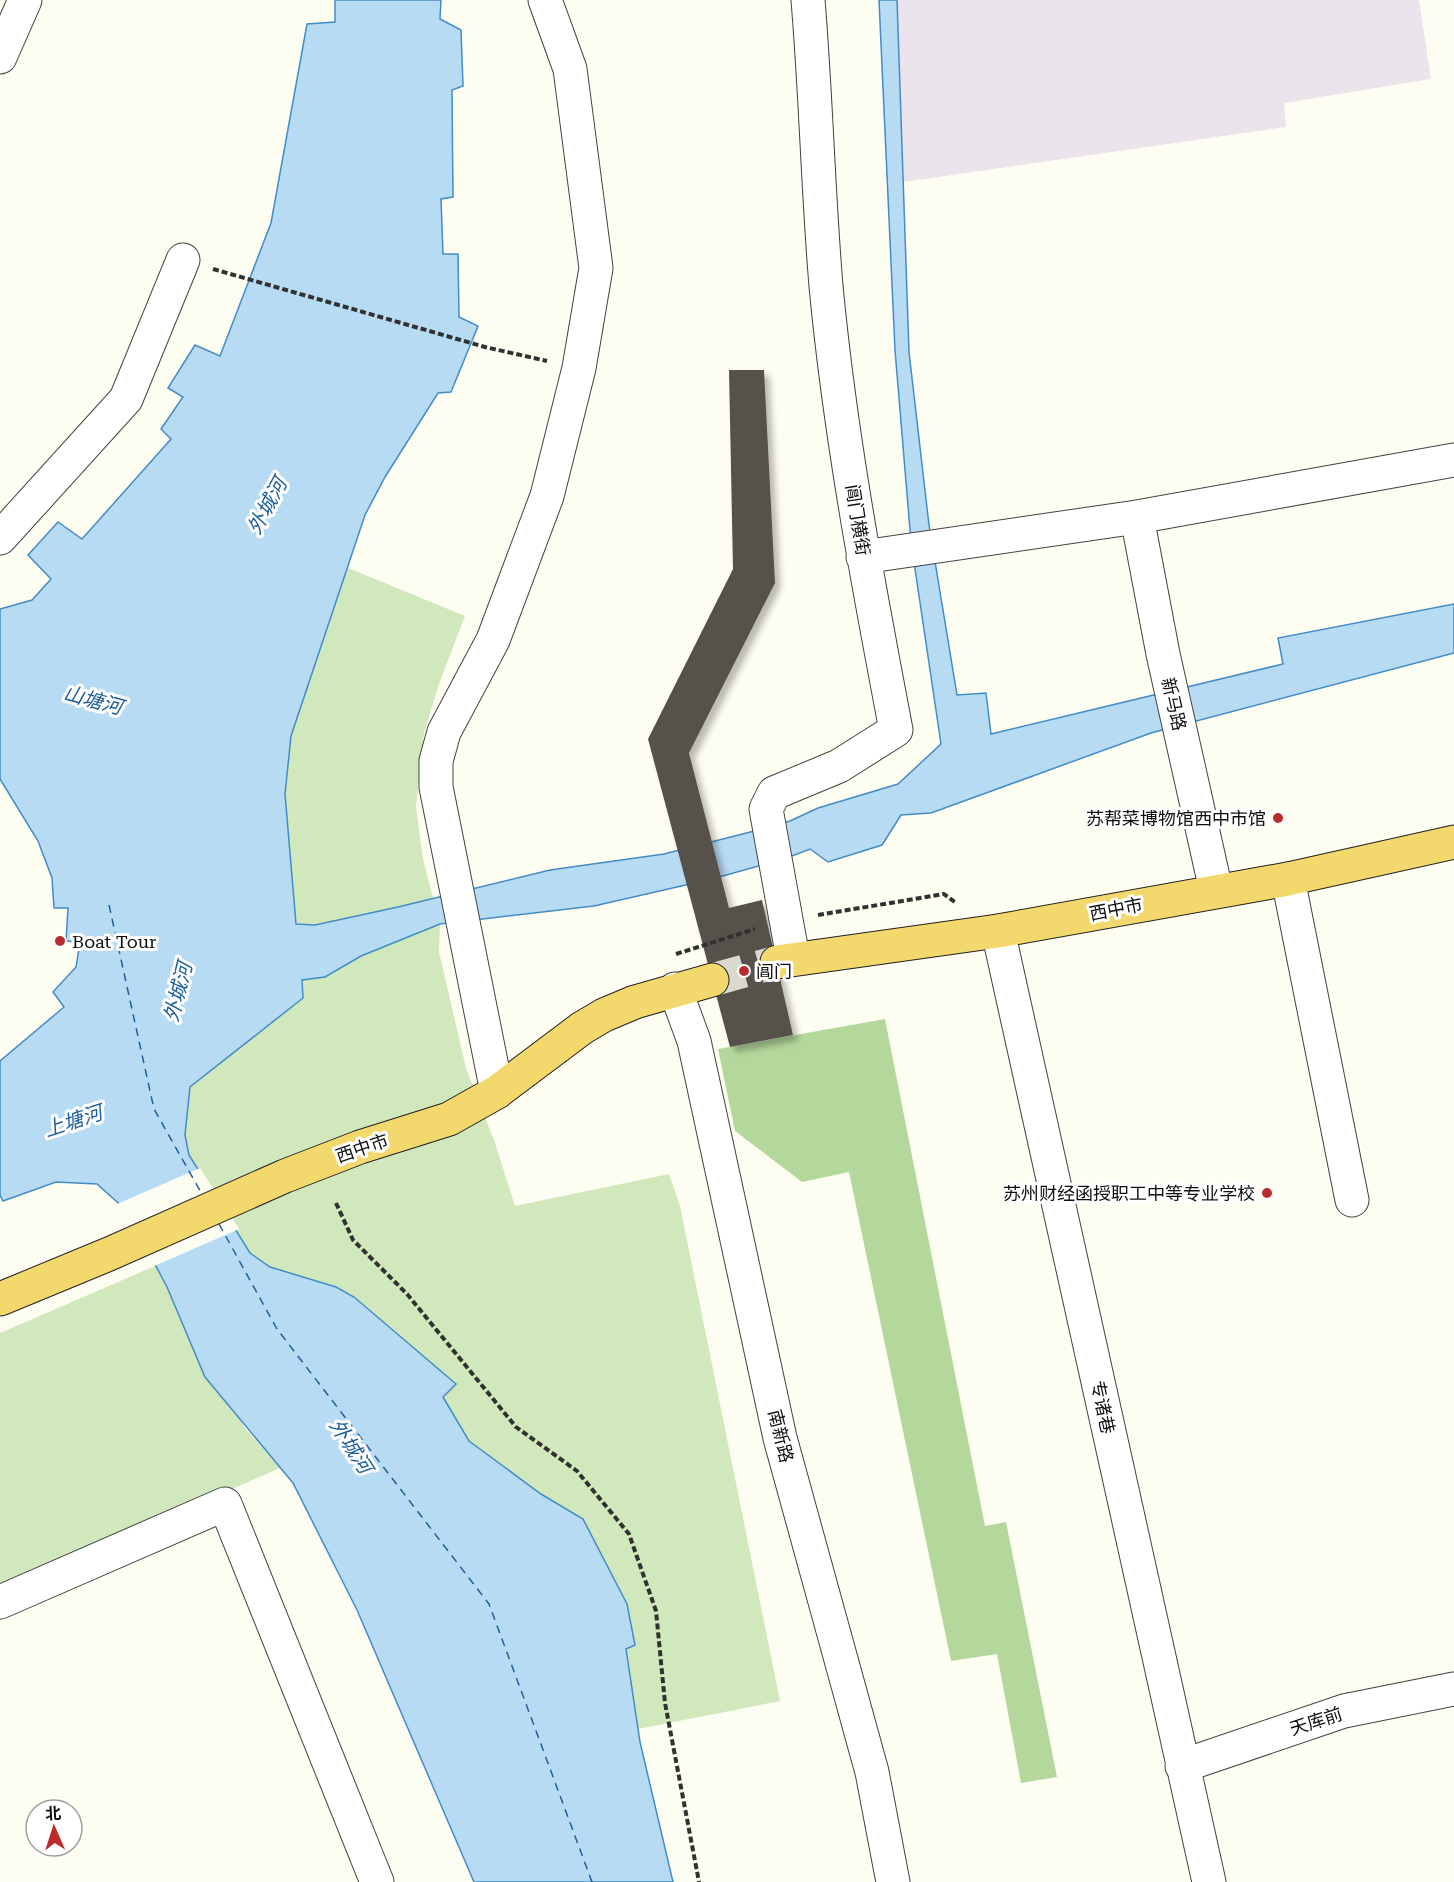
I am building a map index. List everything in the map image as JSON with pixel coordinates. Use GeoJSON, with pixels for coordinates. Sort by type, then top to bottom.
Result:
{"type":"FeatureCollection","features":[{"type":"Feature","properties":{"kind":"main road","name":"西中市"},"geometry":{"type":"LineString","coordinates":[[785,960],[998,931],[1288,879],[1454,842]]}},
{"type":"Feature","properties":{"kind":"main road","name":"西中市"},"geometry":{"type":"LineString","coordinates":[[0,1299],[109,1254],[285,1176],[360,1147],[449,1119],[497,1092],[582,1028],[604,1015],[626,1005],[675,989],[712,980]]}},
{"type":"Feature","properties":{"kind":"street"},"geometry":{"type":"LineString","coordinates":[[0,57],[25,0]]}},
{"type":"Feature","properties":{"kind":"street"},"geometry":{"type":"LineString","coordinates":[[497,1092],[464,938],[436,788],[436,761],[444,732],[492,640],[542,507],[579,368],[596,268],[570,69],[545,0]]}},
{"type":"Feature","properties":{"kind":"street","name":"阊门横街"},"geometry":{"type":"LineString","coordinates":[[785,960],[777,872],[766,809],[774,793],[839,766],[896,730],[863,557],[826,286],[816,97],[808,0]]}},
{"type":"Feature","properties":{"kind":"street"},"geometry":{"type":"LineString","coordinates":[[0,538],[126,399],[183,260]]}},
{"type":"Feature","properties":{"kind":"street"},"geometry":{"type":"LineString","coordinates":[[863,557],[1137,517],[1454,460]]}},
{"type":"Feature","properties":{"kind":"street","name":"新马路"},"geometry":{"type":"LineString","coordinates":[[1137,517],[1163,654],[1216,891]]}},
{"type":"Feature","properties":{"kind":"street"},"geometry":{"type":"LineString","coordinates":[[1288,879],[1352,1200]]}},
{"type":"Feature","properties":{"kind":"street","name":"专诸巷"},"geometry":{"type":"LineString","coordinates":[[998,931],[1209,1882]]}},
{"type":"Feature","properties":{"kind":"street","name":"南新路"},"geometry":{"type":"LineString","coordinates":[[675,989],[694,1041],[780,1438],[872,1772],[893,1882]]}},
{"type":"Feature","properties":{"kind":"street"},"geometry":{"type":"LineString","coordinates":[[0,1602],[225,1504],[377,1882]]}},
{"type":"Feature","properties":{"kind":"street","name":"天库前"},"geometry":{"type":"LineString","coordinates":[[1182,1767],[1344,1711],[1454,1689]]}},
{"type":"Feature","properties":{"kind":"path"},"geometry":{"type":"LineString","coordinates":[[220,272],[485,347],[579,368]]}},
{"type":"Feature","properties":{"kind":"path"},"geometry":{"type":"LineString","coordinates":[[336,1203],[353,1240],[407,1294],[516,1427],[577,1471],[629,1534],[656,1611],[665,1703],[699,1882]]}},
{"type":"Feature","properties":{"kind":"shaded area"},"geometry":{"type":"Polygon","coordinates":[[[897,0],[1419,0],[1431,79],[1284,103],[1286,127],[904,182],[897,0]]]}},
{"type":"Feature","properties":{"kind":"green space"},"geometry":{"type":"Polygon","coordinates":[[[346,567],[465,616],[439,684],[424,733],[416,807],[423,859],[440,924],[439,952],[466,1068],[495,1143],[515,1206],[669,1174],[680,1206],[780,1701],[638,1729],[626,1649],[583,1519],[541,1494],[469,1441],[443,1397],[455,1385],[336,1287],[270,1267],[250,1253],[189,1155],[185,1135],[190,1087],[303,998],[288,867],[285,801],[287,768],[291,736],[346,567]]]}},
{"type":"Feature","properties":{"kind":"green space"},"geometry":{"type":"Polygon","coordinates":[[[885,1019],[985,1526],[1006,1522],[1057,1777],[1021,1783],[997,1654],[951,1661],[849,1172],[802,1182],[735,1131],[718,1049],[885,1019]]]}},
{"type":"Feature","properties":{"kind":"green space"},"geometry":{"type":"Polygon","coordinates":[[[155,1266],[244,1427],[280,1468],[0,1590],[0,1333],[155,1266]]]}},
{"type":"Feature","properties":{"kind":"water"},"geometry":{"type":"Polygon","coordinates":[[[335,0],[441,0],[440,19],[461,30],[463,86],[452,90],[453,197],[441,199],[443,254],[458,254],[459,317],[478,326],[451,392],[438,393],[385,477],[365,515],[291,736],[285,794],[296,924],[315,925],[550,870],[664,854],[762,829],[790,821],[818,808],[898,784],[941,744],[911,542],[895,350],[879,0],[897,0],[909,352],[929,525],[957,695],[986,693],[991,734],[1283,664],[1278,638],[1454,604],[1454,653],[1151,733],[931,813],[901,815],[882,845],[828,862],[810,849],[784,859],[712,879],[594,906],[440,924],[361,956],[325,977],[302,980],[303,998],[190,1087],[185,1135],[189,1155],[250,1253],[270,1267],[336,1287],[354,1297],[456,1384],[443,1397],[469,1441],[541,1494],[583,1519],[627,1604],[635,1645],[626,1649],[640,1742],[673,1882],[474,1882],[357,1610],[293,1483],[205,1377],[167,1287],[126,1210],[97,1184],[56,1182],[3,1201],[0,1195],[0,1061],[64,1007],[53,992],[76,967],[80,942],[66,941],[68,908],[54,908],[52,878],[38,841],[0,779],[0,609],[32,600],[51,579],[28,555],[58,522],[82,539],[171,439],[161,429],[183,397],[168,388],[195,345],[220,356],[271,223],[307,24],[335,22],[335,0]]]}},
{"type":"Feature","properties":{"kind":"pier"},"geometry":{"type":"Polygon","coordinates":[[[200,1168],[239,1229],[152,1267],[124,1212],[115,1205],[200,1168]]]}},
{"type":"Feature","properties":{"kind":"building"},"geometry":{"type":"Polygon","coordinates":[[[729,370],[764,370],[775,583],[689,753],[729,908],[762,900],[793,1035],[730,1047],[648,739],[733,569],[729,370]]]}},
{"type":"Feature","properties":{"kind":"ferry route"},"geometry":{"type":"LineString","coordinates":[[109,905],[154,1109],[203,1196]]}},
{"type":"Feature","properties":{"kind":"ferry route"},"geometry":{"type":"LineString","coordinates":[[219,1224],[277,1329],[489,1604],[592,1882]]}},
{"type":"Feature","properties":{"kind":"tunnel"},"geometry":{"type":"LineString","coordinates":[[712,980],[777,962]]}},
{"type":"Feature","properties":{"kind":"place","name":"苏帮菜博物馆西中市馆"},"geometry":{"type":"Point","coordinates":[1278,818]}},
{"type":"Feature","properties":{"kind":"place","name":"Boat Tour"},"geometry":{"type":"Point","coordinates":[60,941]}},
{"type":"Feature","properties":{"kind":"place","name":"阊门"},"geometry":{"type":"Point","coordinates":[744,971]}},
{"type":"Feature","properties":{"kind":"place","name":"苏州财经函授职工中等专业学校"},"geometry":{"type":"Point","coordinates":[1267,1193]}},
{"type":"Feature","properties":{"kind":"water label","name":"外城河"},"geometry":{"type":"Point","coordinates":[267,506]}},
{"type":"Feature","properties":{"kind":"water label","name":"山塘河"},"geometry":{"type":"Point","coordinates":[93,700]}},
{"type":"Feature","properties":{"kind":"water label","name":"外城河"},"geometry":{"type":"Point","coordinates":[178,992]}},
{"type":"Feature","properties":{"kind":"water label","name":"上塘河"},"geometry":{"type":"Point","coordinates":[73,1121]}},
{"type":"Feature","properties":{"kind":"water label","name":"外城河"},"geometry":{"type":"Point","coordinates":[351,1446]}}]}
